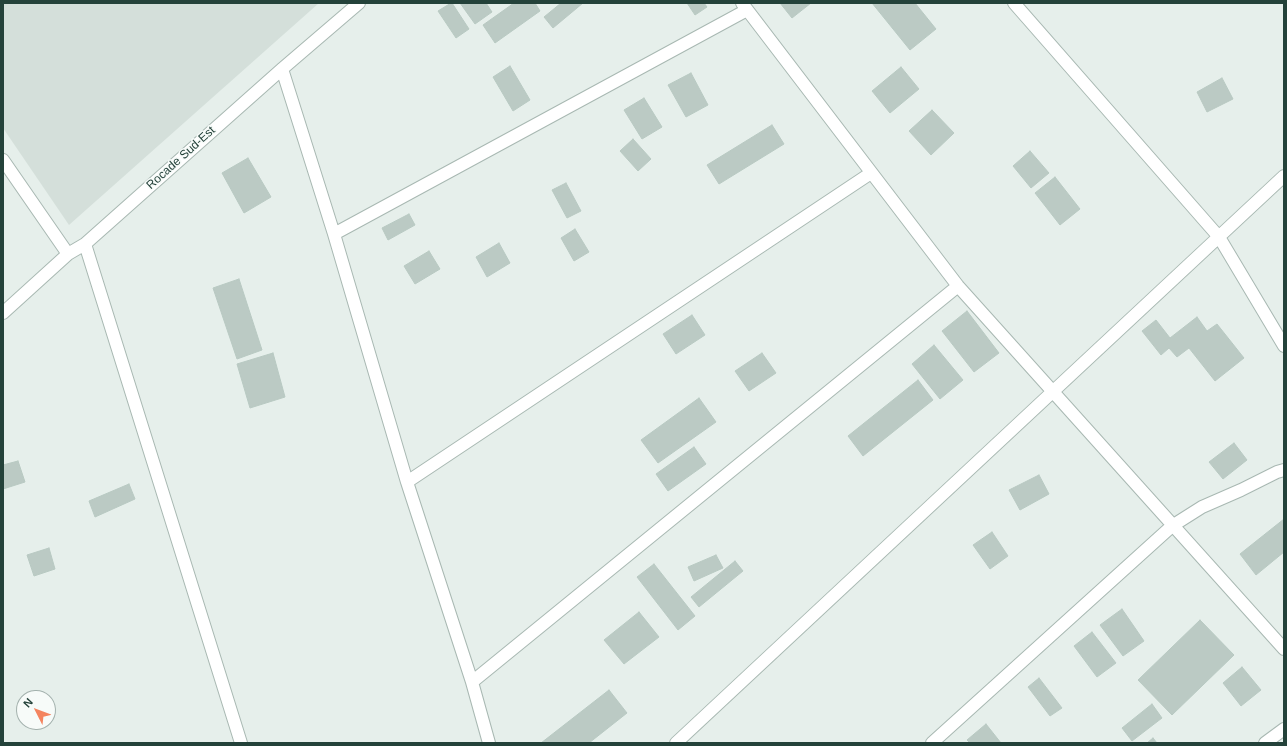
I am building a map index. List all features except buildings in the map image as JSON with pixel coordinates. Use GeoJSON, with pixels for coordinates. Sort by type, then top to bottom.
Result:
{"type":"FeatureCollection","features":[{"type":"Feature","properties":{"kind":"street","name":"Rocade Sud-Est"},"geometry":{"type":"LineString","coordinates":[[3,313],[68,254],[85,244],[282,69],[359,3]]}},
{"type":"Feature","properties":{"kind":"street"},"geometry":{"type":"LineString","coordinates":[[1014,3],[1218,237],[1284,346]]}},
{"type":"Feature","properties":{"kind":"street"},"geometry":{"type":"LineString","coordinates":[[334,234],[744,7],[958,286],[1284,649]]}},
{"type":"Feature","properties":{"kind":"street"},"geometry":{"type":"LineString","coordinates":[[282,69],[334,234],[407,482],[472,682],[489,743]]}},
{"type":"Feature","properties":{"kind":"street"},"geometry":{"type":"LineString","coordinates":[[3,160],[68,254]]}},
{"type":"Feature","properties":{"kind":"street"},"geometry":{"type":"LineString","coordinates":[[407,482],[871,173]]}},
{"type":"Feature","properties":{"kind":"street"},"geometry":{"type":"LineString","coordinates":[[676,743],[1284,176]]}},
{"type":"Feature","properties":{"kind":"street"},"geometry":{"type":"LineString","coordinates":[[85,244],[240,743]]}},
{"type":"Feature","properties":{"kind":"street"},"geometry":{"type":"LineString","coordinates":[[472,682],[958,286]]}},
{"type":"Feature","properties":{"kind":"street"},"geometry":{"type":"LineString","coordinates":[[932,743],[1172,526],[1202,507],[1284,470]]}},
{"type":"Feature","properties":{"kind":"street"},"geometry":{"type":"LineString","coordinates":[[1265,743],[1284,729]]}},
{"type":"Feature","properties":{"kind":"shaded area"},"geometry":{"type":"Polygon","coordinates":[[[3,3],[319,3],[69,225],[3,128],[3,3]]]}}]}
